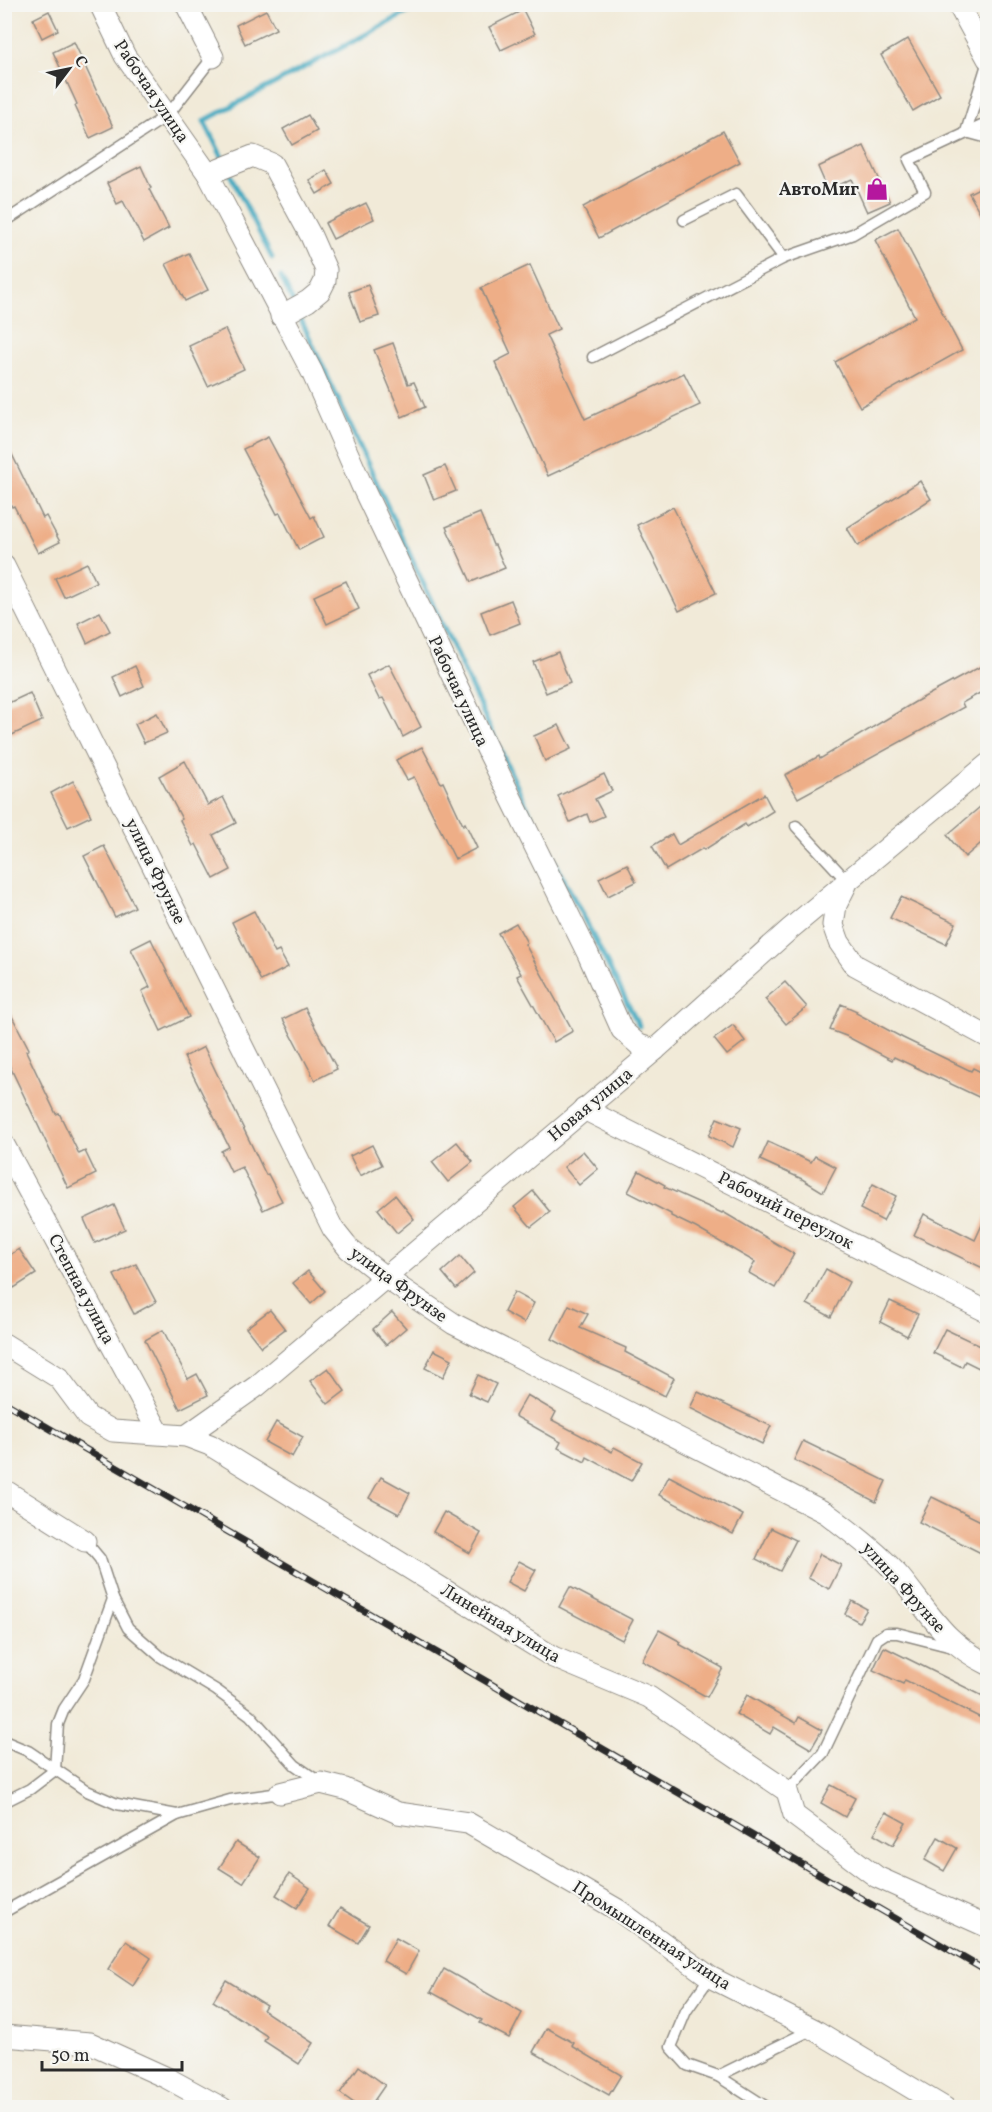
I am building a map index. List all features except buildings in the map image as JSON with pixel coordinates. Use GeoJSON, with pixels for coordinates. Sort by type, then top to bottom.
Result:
{"type":"FeatureCollection","features":[{"type":"Feature","properties":{"kind":"street","name":"Рабочая улица"},"geometry":{"type":"LineString","coordinates":[[100,4],[125,56],[208,174],[312,372],[362,486],[583,944],[622,1030],[639,1045],[655,1050]]}},
{"type":"Feature","properties":{"kind":"street"},"geometry":{"type":"LineString","coordinates":[[186,4],[213,57]]}},
{"type":"Feature","properties":{"kind":"street"},"geometry":{"type":"LineString","coordinates":[[958,4],[987,60]]}},
{"type":"Feature","properties":{"kind":"street"},"geometry":{"type":"LineString","coordinates":[[208,174],[253,156],[272,164],[311,236],[326,270],[325,281],[320,291],[308,301],[282,316]]}},
{"type":"Feature","properties":{"kind":"street","name":"улица Фрунзе"},"geometry":{"type":"LineString","coordinates":[[4,566],[333,1229],[349,1249],[386,1278],[454,1324],[826,1514],[867,1543],[899,1576],[939,1628],[965,1651],[987,1664]]}},
{"type":"Feature","properties":{"kind":"street","name":"Новая улица"},"geometry":{"type":"LineString","coordinates":[[186,1436],[258,1386],[655,1050],[790,929],[987,764]]}},
{"type":"Feature","properties":{"kind":"street"},"geometry":{"type":"LineString","coordinates":[[848,882],[836,905],[833,925],[839,942],[855,965],[987,1037]]}},
{"type":"Feature","properties":{"kind":"street","name":"Рабочий переулок"},"geometry":{"type":"LineString","coordinates":[[584,1109],[987,1312]]}},
{"type":"Feature","properties":{"kind":"street","name":"Степная улица"},"geometry":{"type":"LineString","coordinates":[[4,1145],[159,1433]]}},
{"type":"Feature","properties":{"kind":"street","name":"Линейная улица"},"geometry":{"type":"LineString","coordinates":[[4,1344],[59,1378],[88,1417],[113,1431],[186,1436],[210,1445],[553,1657],[649,1697],[787,1791]]}},
{"type":"Feature","properties":{"kind":"street"},"geometry":{"type":"LineString","coordinates":[[4,1490],[85,1541]]}},
{"type":"Feature","properties":{"kind":"street"},"geometry":{"type":"LineString","coordinates":[[280,1793],[321,1783]]}},
{"type":"Feature","properties":{"kind":"street","name":"Промышленная улица"},"geometry":{"type":"LineString","coordinates":[[321,1783],[345,1790],[398,1813],[468,1823],[618,1910],[710,1977],[813,2029],[945,2108]]}},
{"type":"Feature","properties":{"kind":"street"},"geometry":{"type":"LineString","coordinates":[[787,1791],[794,1815],[877,1877],[987,1927]]}},
{"type":"Feature","properties":{"kind":"street"},"geometry":{"type":"LineString","coordinates":[[4,2036],[90,2043],[167,2078],[222,2108]]}},
{"type":"Feature","properties":{"kind":"lane"},"geometry":{"type":"LineString","coordinates":[[4,222],[168,115],[213,57]]}},
{"type":"Feature","properties":{"kind":"lane"},"geometry":{"type":"LineString","coordinates":[[966,132],[987,60]]}},
{"type":"Feature","properties":{"kind":"lane"},"geometry":{"type":"LineString","coordinates":[[593,357],[784,258],[853,234],[926,192],[909,160],[987,123]]}},
{"type":"Feature","properties":{"kind":"lane"},"geometry":{"type":"LineString","coordinates":[[966,132],[987,138]]}},
{"type":"Feature","properties":{"kind":"lane"},"geometry":{"type":"LineString","coordinates":[[684,220],[736,194],[784,258]]}},
{"type":"Feature","properties":{"kind":"lane"},"geometry":{"type":"LineString","coordinates":[[795,826],[848,882]]}},
{"type":"Feature","properties":{"kind":"lane"},"geometry":{"type":"LineString","coordinates":[[85,1541],[100,1559],[112,1599],[128,1628],[161,1657],[216,1690],[250,1715],[295,1765],[321,1783]]}},
{"type":"Feature","properties":{"kind":"lane"},"geometry":{"type":"LineString","coordinates":[[4,1802],[30,1789],[55,1770],[58,1724],[64,1709],[84,1679],[112,1599]]}},
{"type":"Feature","properties":{"kind":"lane"},"geometry":{"type":"LineString","coordinates":[[787,1791],[823,1753],[877,1639],[886,1633],[897,1633],[965,1651]]}},
{"type":"Feature","properties":{"kind":"lane"},"geometry":{"type":"LineString","coordinates":[[4,1741],[28,1751],[87,1791],[117,1804],[177,1815]]}},
{"type":"Feature","properties":{"kind":"lane"},"geometry":{"type":"LineString","coordinates":[[4,1912],[177,1815],[230,1800],[280,1793]]}},
{"type":"Feature","properties":{"kind":"lane"},"geometry":{"type":"LineString","coordinates":[[710,1977],[686,2011],[672,2047],[687,2065],[718,2076],[768,2108]]}},
{"type":"Feature","properties":{"kind":"lane"},"geometry":{"type":"LineString","coordinates":[[718,2076],[813,2029]]}},
{"type":"Feature","properties":{"kind":"waterway"},"geometry":{"type":"LineString","coordinates":[[225,163],[204,121],[423,4]]}},
{"type":"Feature","properties":{"kind":"waterway"},"geometry":{"type":"LineString","coordinates":[[229,172],[272,258]]}},
{"type":"Feature","properties":{"kind":"waterway"},"geometry":{"type":"LineString","coordinates":[[281,277],[294,304]]}},
{"type":"Feature","properties":{"kind":"waterway"},"geometry":{"type":"LineString","coordinates":[[298,313],[523,799],[639,1026]]}},
{"type":"Feature","properties":{"kind":"railway"},"geometry":{"type":"LineString","coordinates":[[4,1402],[988,1972]]}},
{"type":"Feature","properties":{"kind":"place","name":"АвтоМиг"},"geometry":{"type":"Point","coordinates":[877,189]}}]}
